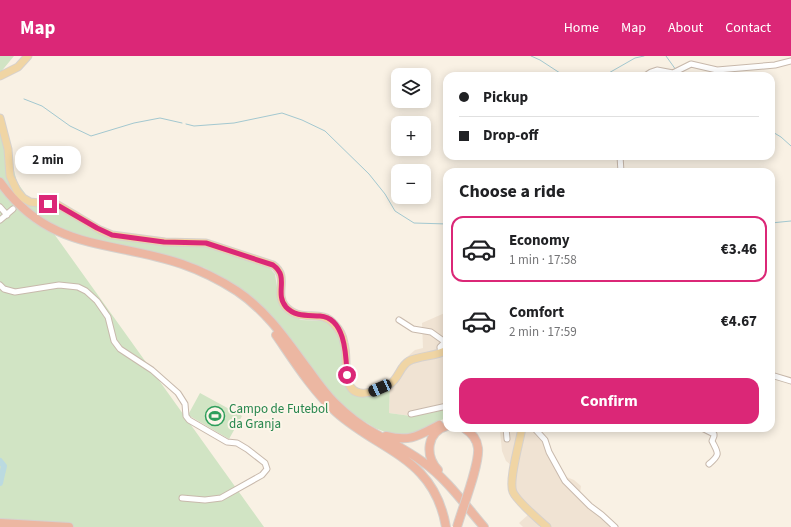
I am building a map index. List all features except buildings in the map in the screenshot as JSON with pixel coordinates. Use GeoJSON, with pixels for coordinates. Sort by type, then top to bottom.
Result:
{"type":"FeatureCollection","features":[{"type":"Feature","properties":{"kind":"highway"},"geometry":{"type":"LineString","coordinates":[[0,182],[11,198],[29,215],[46,226],[65,235],[90,243],[181,264],[210,275],[238,292],[261,310],[285,338],[320,386],[334,402],[375,434],[424,462],[454,491],[484,527]]}},
{"type":"Feature","properties":{"kind":"highway"},"geometry":{"type":"LineString","coordinates":[[0,188],[9,200],[28,218],[64,238],[90,246],[180,267],[209,278],[237,294],[259,312],[332,405],[358,427],[410,456],[427,468],[446,487],[480,527]]}},
{"type":"Feature","properties":{"kind":"highway"},"geometry":{"type":"LineString","coordinates":[[275,333],[306,378],[332,408],[361,432],[404,458],[421,473],[435,493],[442,510],[446,527]]}},
{"type":"Feature","properties":{"kind":"highway"},"geometry":{"type":"LineString","coordinates":[[360,423],[386,436],[400,439],[418,437],[443,424]]}},
{"type":"Feature","properties":{"kind":"highway"},"geometry":{"type":"LineString","coordinates":[[443,428],[432,436],[429,449],[431,459],[436,468],[484,527]]}},
{"type":"Feature","properties":{"kind":"highway"},"geometry":{"type":"LineString","coordinates":[[457,527],[476,463],[478,450],[474,436],[469,432]]}},
{"type":"Feature","properties":{"kind":"highway"},"geometry":{"type":"LineString","coordinates":[[461,527],[481,460],[482,452],[480,442],[475,432]]}},
{"type":"Feature","properties":{"kind":"highway"},"geometry":{"type":"LineString","coordinates":[[0,523],[69,527]]}},
{"type":"Feature","properties":{"kind":"main road"},"geometry":{"type":"LineString","coordinates":[[0,76],[18,67],[28,56]]}},
{"type":"Feature","properties":{"kind":"main road"},"geometry":{"type":"LineString","coordinates":[[0,118],[9,151],[10,176],[16,189],[23,198],[34,203],[58,205],[112,235],[164,242],[206,243],[270,264],[277,268],[282,278],[281,298],[288,308],[303,316],[325,317],[332,321],[337,327],[344,341],[347,378],[353,389],[360,393],[366,394],[394,380],[404,365],[409,361],[443,352]]}},
{"type":"Feature","properties":{"kind":"main road"},"geometry":{"type":"LineString","coordinates":[[521,432],[512,478],[512,489],[516,497],[547,527]]}},
{"type":"Feature","properties":{"kind":"street"},"geometry":{"type":"LineString","coordinates":[[674,72],[691,64],[717,70],[775,65],[791,61]]}},
{"type":"Feature","properties":{"kind":"street"},"geometry":{"type":"LineString","coordinates":[[652,72],[656,70],[666,72]]}},
{"type":"Feature","properties":{"kind":"street"},"geometry":{"type":"LineString","coordinates":[[0,207],[6,215]]}},
{"type":"Feature","properties":{"kind":"street"},"geometry":{"type":"LineString","coordinates":[[0,220],[13,208]]}},
{"type":"Feature","properties":{"kind":"street"},"geometry":{"type":"LineString","coordinates":[[0,285],[4,289],[15,292],[59,285],[78,287],[86,291],[97,301],[108,317],[114,341],[120,349],[152,370],[178,393],[185,404],[186,416],[189,420],[227,442],[237,443],[266,462],[267,469],[262,475],[221,498],[205,500],[182,498]]}},
{"type":"Feature","properties":{"kind":"street"},"geometry":{"type":"LineString","coordinates":[[399,320],[413,329],[431,332],[443,341]]}},
{"type":"Feature","properties":{"kind":"street"},"geometry":{"type":"LineString","coordinates":[[775,376],[791,381]]}},
{"type":"Feature","properties":{"kind":"street"},"geometry":{"type":"LineString","coordinates":[[411,414],[443,407]]}},
{"type":"Feature","properties":{"kind":"street"},"geometry":{"type":"LineString","coordinates":[[506,432],[507,439]]}},
{"type":"Feature","properties":{"kind":"street"},"geometry":{"type":"LineString","coordinates":[[537,432],[546,442],[549,452],[565,481],[590,506],[615,527]]}},
{"type":"Feature","properties":{"kind":"street"},"geometry":{"type":"LineString","coordinates":[[709,464],[717,457],[717,451],[712,441],[714,434],[710,432]]}},
{"type":"Feature","properties":{"kind":"shaded area"},"geometry":{"type":"Polygon","coordinates":[[[443,314],[443,408],[411,416],[389,413],[390,386],[396,374],[407,357],[415,350],[423,348],[422,323],[443,314]]]}},
{"type":"Feature","properties":{"kind":"shaded area"},"geometry":{"type":"Polygon","coordinates":[[[500,432],[539,432],[545,439],[564,476],[574,480],[581,486],[580,493],[618,527],[545,527],[541,525],[539,527],[523,527],[519,523],[529,514],[513,497],[512,466],[506,461],[502,451],[500,432]]]}},
{"type":"Feature","properties":{"kind":"green space"},"geometry":{"type":"Polygon","coordinates":[[[0,56],[14,56],[0,73],[0,56]]]}},
{"type":"Feature","properties":{"kind":"green space"},"geometry":{"type":"Polygon","coordinates":[[[0,117],[17,182],[34,206],[56,207],[118,239],[168,246],[207,246],[268,266],[275,274],[279,301],[284,311],[301,320],[326,321],[337,332],[343,343],[345,376],[357,396],[367,396],[390,386],[389,413],[411,416],[443,408],[443,419],[420,433],[407,436],[390,434],[375,428],[354,415],[335,397],[250,296],[227,280],[205,268],[184,261],[93,240],[47,224],[264,527],[0,527],[0,117]]]}},
{"type":"Feature","properties":{"kind":"green space","name":"Campo de Futebol da Granja"},"geometry":{"type":"Polygon","coordinates":[[[200,393],[242,416],[229,439],[188,415],[200,393]]]}},
{"type":"Feature","properties":{"kind":"waterway"},"geometry":{"type":"LineString","coordinates":[[531,56],[558,72]]}},
{"type":"Feature","properties":{"kind":"waterway"},"geometry":{"type":"LineString","coordinates":[[610,72],[635,58],[644,56]]}},
{"type":"Feature","properties":{"kind":"waterway"},"geometry":{"type":"LineString","coordinates":[[666,56],[676,70]]}},
{"type":"Feature","properties":{"kind":"waterway"},"geometry":{"type":"LineString","coordinates":[[24,99],[42,106],[70,126],[91,136],[134,123],[160,118],[182,123]]}},
{"type":"Feature","properties":{"kind":"waterway"},"geometry":{"type":"LineString","coordinates":[[186,124],[194,126],[234,123],[282,113],[302,120],[325,131],[369,174],[385,194],[395,211],[414,223],[443,224]]}},
{"type":"Feature","properties":{"kind":"waterway"},"geometry":{"type":"LineString","coordinates":[[775,133],[791,146]]}},
{"type":"Feature","properties":{"kind":"waterway"},"geometry":{"type":"LineString","coordinates":[[775,223],[791,221]]}},
{"type":"Feature","properties":{"kind":"waterway"},"geometry":{"type":"LineString","coordinates":[[0,461],[4,466],[0,483]]}},
{"type":"Feature","properties":{"kind":"place","name":"Campo de Futebol da Granja"},"geometry":{"type":"Point","coordinates":[215,416]}},
{"type":"Feature","properties":{"kind":"route"},"geometry":{"type":"LineString","coordinates":[[48,204],[59,206],[104,232],[112,235],[164,242],[201,242],[273,265],[280,271],[282,280],[280,292],[281,298],[283,303],[290,310],[303,316],[325,317],[332,321],[337,327],[344,342],[347,375]]}}]}
